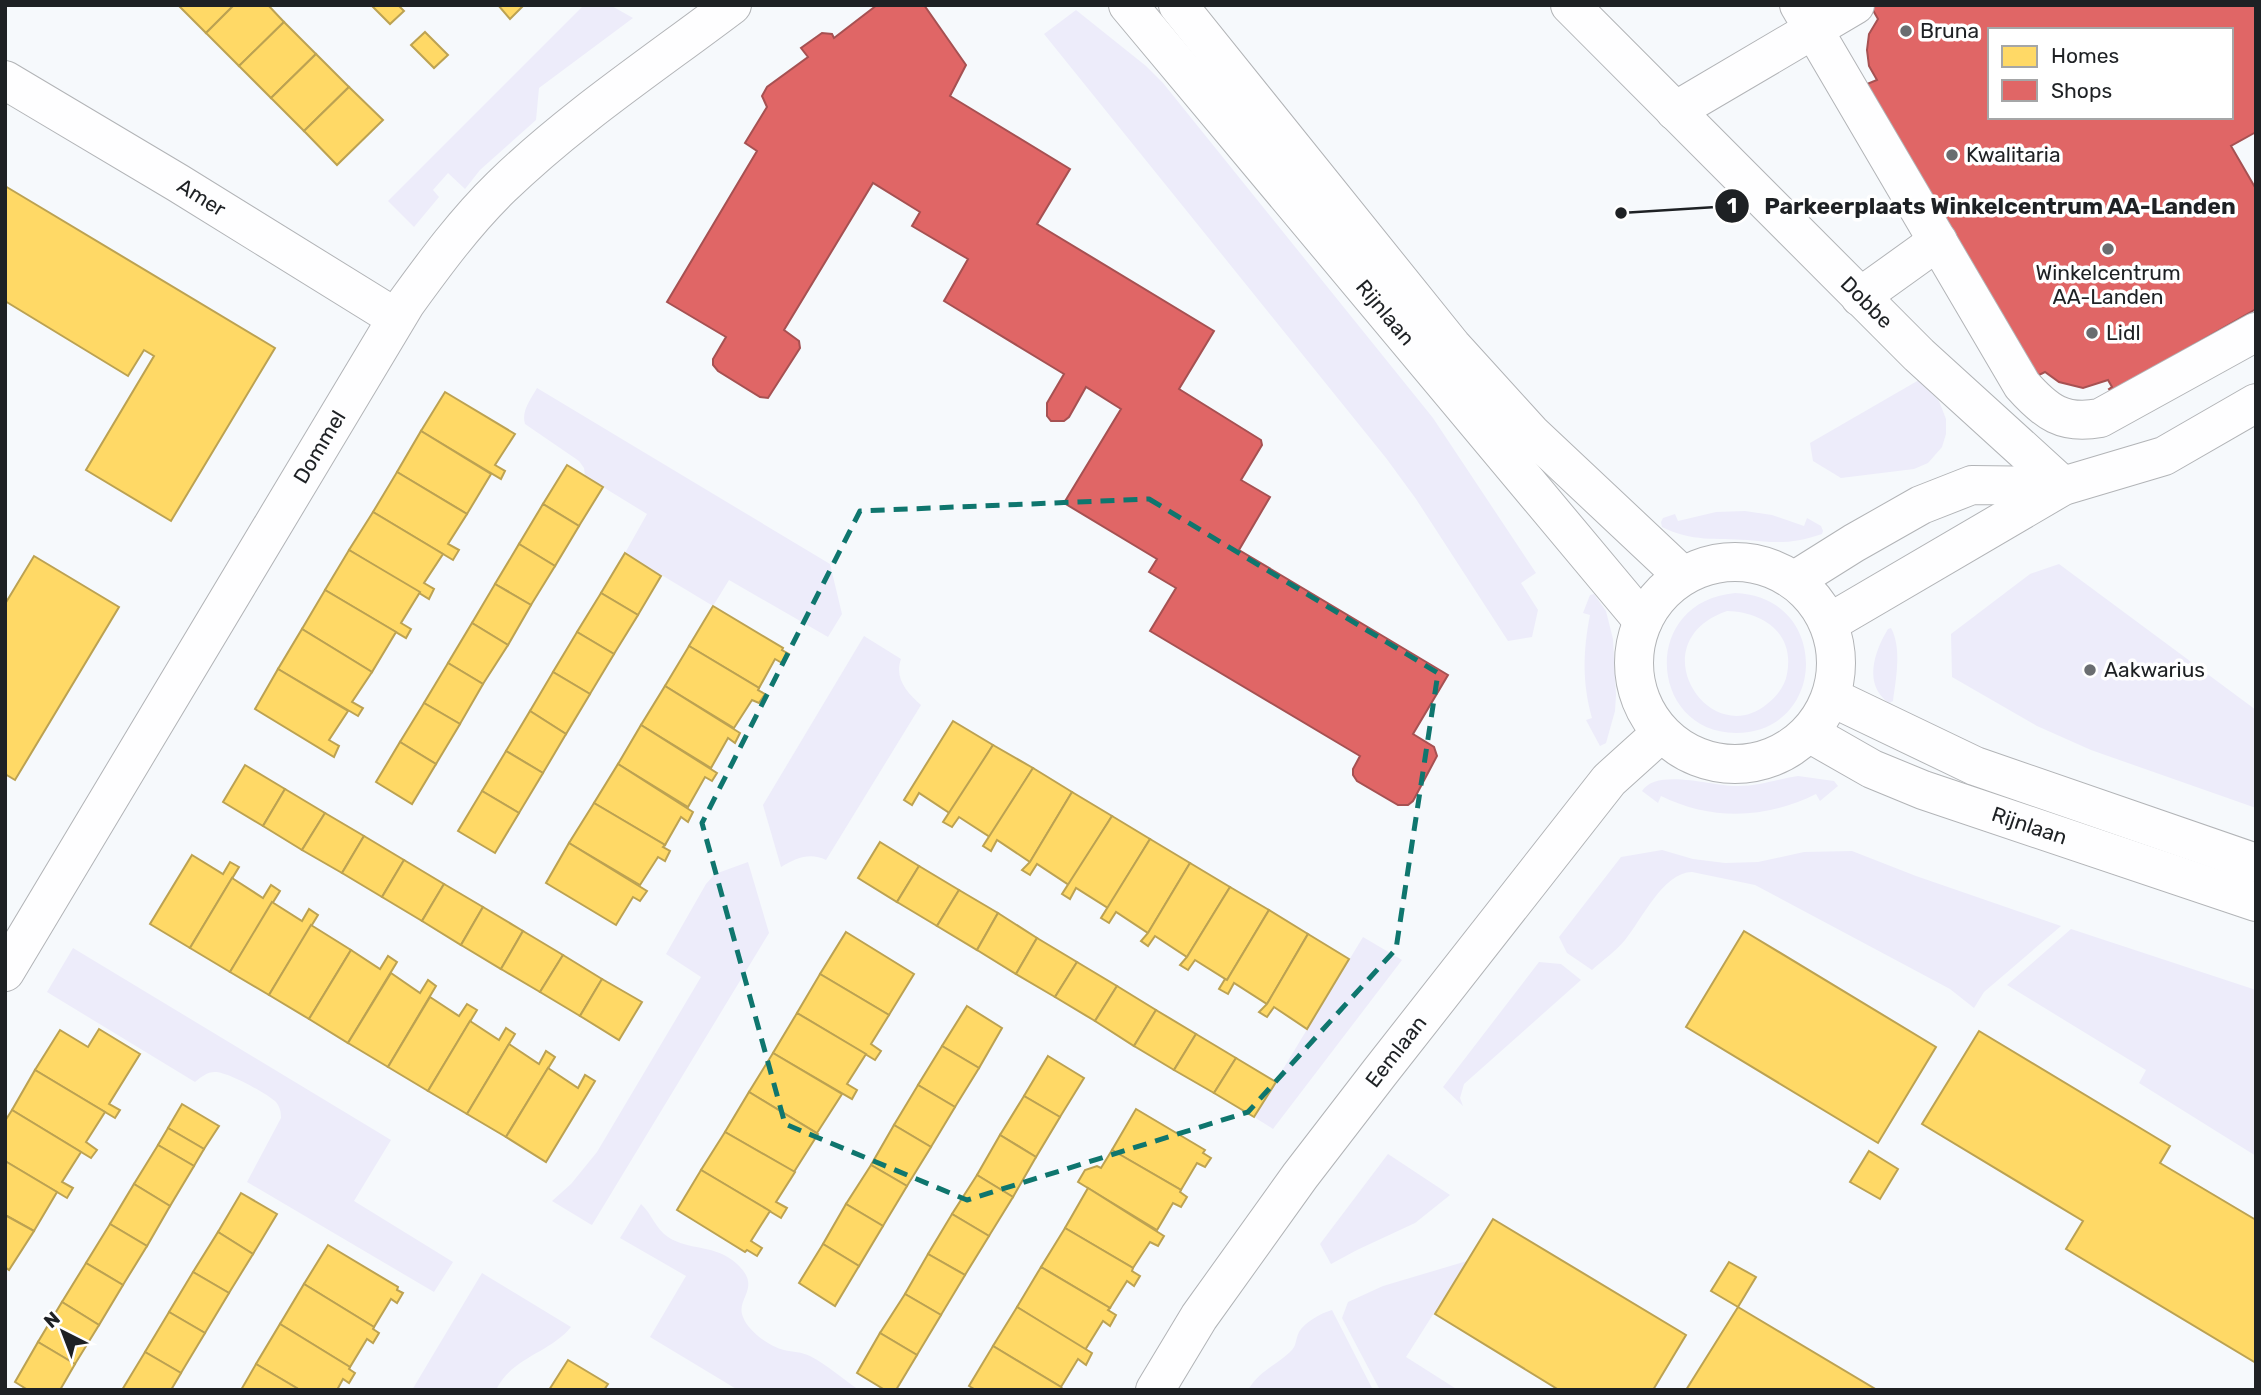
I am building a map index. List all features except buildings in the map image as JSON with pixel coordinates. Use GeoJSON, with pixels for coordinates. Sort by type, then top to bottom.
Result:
{"type":"FeatureCollection","features":[{"type":"Feature","properties":{"kind":"street","name":"Dommel"},"geometry":{"type":"LineString","coordinates":[[5,972],[396,318],[446,249],[500,188],[561,134],[732,5]]}},
{"type":"Feature","properties":{"kind":"street","name":"Rijnlaan"},"geometry":{"type":"LineString","coordinates":[[1128,5],[1643,621]]}},
{"type":"Feature","properties":{"kind":"street","name":"Rijnlaan"},"geometry":{"type":"LineString","coordinates":[[1178,5],[1452,346],[1531,433],[1683,576]]}},
{"type":"Feature","properties":{"kind":"street","name":"Dobbe"},"geometry":{"type":"LineString","coordinates":[[1570,5],[1919,355],[2063,486]]}},
{"type":"Feature","properties":{"kind":"street"},"geometry":{"type":"LineString","coordinates":[[1675,111],[1807,17],[1855,5]]}},
{"type":"Feature","properties":{"kind":"street"},"geometry":{"type":"LineString","coordinates":[[1807,17],[2022,385],[2039,404],[2060,418],[2081,422],[2100,418],[2256,332]]}},
{"type":"Feature","properties":{"kind":"street","name":"Amer"},"geometry":{"type":"LineString","coordinates":[[5,80],[396,318]]}},
{"type":"Feature","properties":{"kind":"street"},"geometry":{"type":"LineString","coordinates":[[1860,297],[1938,242]]}},
{"type":"Feature","properties":{"kind":"street"},"geometry":{"type":"LineString","coordinates":[[1829,622],[2063,486],[2164,456],[2256,403]]}},
{"type":"Feature","properties":{"kind":"street"},"geometry":{"type":"LineString","coordinates":[[2063,486],[2082,447],[2081,422]]}},
{"type":"Feature","properties":{"kind":"street"},"geometry":{"type":"LineString","coordinates":[[1795,580],[1921,505],[1972,485],[2063,486]]}},
{"type":"Feature","properties":{"kind":"street"},"geometry":{"type":"LineString","coordinates":[[1720,562],[1759,564],[1795,580],[1814,599],[1829,622],[1837,660],[1831,697],[1822,716],[1809,733],[1779,754],[1744,764],[1726,764],[1691,754],[1675,745],[1649,718],[1635,680],[1634,660],[1643,621],[1667,588],[1683,576],[1720,562]]}},
{"type":"Feature","properties":{"kind":"street","name":"Rijnlaan"},"geometry":{"type":"LineString","coordinates":[[1831,697],[1975,766],[2256,863]]}},
{"type":"Feature","properties":{"kind":"street","name":"Eemlaan"},"geometry":{"type":"LineString","coordinates":[[1155,1390],[1199,1318],[1291,1187],[1364,1092],[1609,780],[1661,733]]}},
{"type":"Feature","properties":{"kind":"street","name":"Rijnlaan"},"geometry":{"type":"LineString","coordinates":[[1809,733],[1872,769],[1923,790],[2256,902]]}},
{"type":"Feature","properties":{"kind":"highlighted area"},"geometry":{"type":"Polygon","coordinates":[[[1149,499],[1438,673],[1396,949],[1248,1112],[967,1200],[785,1124],[702,823],[860,511],[1149,499]]]}},
{"type":"Feature","properties":{"kind":"shaded area"},"geometry":{"type":"Polygon","coordinates":[[[584,5],[610,5],[633,18],[539,88],[536,120],[480,170],[465,189],[448,173],[433,190],[439,197],[414,227],[388,201],[584,5]]]}},
{"type":"Feature","properties":{"kind":"shaded area"},"geometry":{"type":"Polygon","coordinates":[[[1076,10],[1163,83],[1433,418],[1536,573],[1521,583],[1538,610],[1532,637],[1508,641],[1416,499],[1386,458],[1044,34],[1076,10]]]}},
{"type":"Feature","properties":{"kind":"shaded area"},"geometry":{"type":"Polygon","coordinates":[[[1919,380],[1939,401],[1946,419],[1946,434],[1942,447],[1928,463],[1914,469],[1841,478],[1813,461],[1810,443],[1919,380]]]}},
{"type":"Feature","properties":{"kind":"shaded area"},"geometry":{"type":"Polygon","coordinates":[[[537,388],[830,564],[842,614],[828,637],[729,580],[713,606],[625,553],[647,514],[585,476],[579,461],[525,424],[525,410],[537,388]]]}},
{"type":"Feature","properties":{"kind":"shaded area"},"geometry":{"type":"Polygon","coordinates":[[[1745,511],[1772,515],[1804,526],[1807,518],[1821,526],[1823,531],[1822,534],[1802,540],[1767,542],[1683,535],[1662,527],[1661,522],[1663,518],[1675,514],[1678,521],[1716,512],[1745,511]]]}},
{"type":"Feature","properties":{"kind":"shaded area"},"geometry":{"type":"Polygon","coordinates":[[[2059,564],[2256,710],[2256,808],[2091,750],[2037,726],[1952,677],[1951,634],[2030,574],[2059,564]]]}},
{"type":"Feature","properties":{"kind":"shaded area"},"geometry":{"type":"Polygon","coordinates":[[[1735,593],[1766,600],[1788,616],[1802,638],[1806,664],[1802,689],[1788,711],[1767,727],[1736,733],[1707,727],[1686,712],[1672,691],[1667,666],[1670,641],[1682,619],[1704,602],[1735,593]],[[1727,611],[1701,626],[1688,645],[1685,667],[1692,687],[1705,704],[1724,714],[1745,715],[1767,704],[1780,690],[1787,674],[1786,647],[1781,636],[1764,621],[1740,612],[1727,611]]]}},
{"type":"Feature","properties":{"kind":"shaded area"},"geometry":{"type":"Polygon","coordinates":[[[1594,594],[1606,611],[1613,639],[1616,695],[1615,711],[1606,743],[1600,746],[1586,720],[1592,718],[1586,692],[1585,666],[1590,615],[1583,613],[1590,595],[1594,594]]]}},
{"type":"Feature","properties":{"kind":"shaded area"},"geometry":{"type":"Polygon","coordinates":[[[1891,628],[1896,645],[1897,664],[1893,701],[1889,703],[1876,687],[1874,668],[1879,648],[1891,628]]]}},
{"type":"Feature","properties":{"kind":"shaded area"},"geometry":{"type":"Polygon","coordinates":[[[864,636],[901,659],[901,679],[921,705],[826,860],[814,856],[803,857],[781,867],[763,805],[864,636]]]}},
{"type":"Feature","properties":{"kind":"shaded area"},"geometry":{"type":"Polygon","coordinates":[[[1798,776],[1834,781],[1838,786],[1820,801],[1816,794],[1778,808],[1739,814],[1700,810],[1661,796],[1658,803],[1642,791],[1649,784],[1660,780],[1738,786],[1798,776]]]}},
{"type":"Feature","properties":{"kind":"shaded area"},"geometry":{"type":"Polygon","coordinates":[[[1662,850],[1693,859],[1725,863],[1758,862],[1804,852],[1852,851],[2061,926],[1984,992],[1974,1008],[1950,989],[1755,885],[1692,872],[1681,874],[1662,889],[1625,940],[1592,970],[1567,953],[1559,937],[1621,857],[1662,850]]]}},
{"type":"Feature","properties":{"kind":"shaded area"},"geometry":{"type":"Polygon","coordinates":[[[748,862],[769,933],[592,1225],[552,1201],[571,1184],[597,1152],[701,977],[666,954],[706,884],[715,874],[748,862]]]}},
{"type":"Feature","properties":{"kind":"shaded area"},"geometry":{"type":"Polygon","coordinates":[[[2071,929],[2256,990],[2256,1156],[2139,1083],[2146,1070],[2007,985],[2071,929]]]}},
{"type":"Feature","properties":{"kind":"shaded area"},"geometry":{"type":"Polygon","coordinates":[[[1363,937],[1402,960],[1273,1129],[1254,1117],[1363,937]]]}},
{"type":"Feature","properties":{"kind":"shaded area"},"geometry":{"type":"Polygon","coordinates":[[[73,948],[391,1140],[354,1201],[453,1262],[434,1292],[247,1182],[281,1118],[276,1102],[271,1098],[221,1073],[209,1073],[195,1082],[47,992],[73,948]]]}},
{"type":"Feature","properties":{"kind":"shaded area"},"geometry":{"type":"Polygon","coordinates":[[[1539,962],[1561,964],[1581,980],[1464,1084],[1460,1098],[1463,1106],[1443,1087],[1539,962]]]}},
{"type":"Feature","properties":{"kind":"shaded area"},"geometry":{"type":"Polygon","coordinates":[[[1388,1154],[1450,1195],[1415,1223],[1331,1264],[1320,1244],[1388,1154]]]}},
{"type":"Feature","properties":{"kind":"shaded area"},"geometry":{"type":"Polygon","coordinates":[[[641,1204],[668,1237],[720,1253],[737,1264],[748,1280],[742,1304],[743,1317],[760,1338],[772,1346],[810,1356],[859,1390],[738,1390],[650,1337],[686,1276],[620,1238],[641,1204]]]}},
{"type":"Feature","properties":{"kind":"shaded area"},"geometry":{"type":"Polygon","coordinates":[[[1467,1261],[1406,1357],[1458,1390],[1380,1390],[1342,1318],[1348,1302],[1383,1286],[1467,1261]]]}},
{"type":"Feature","properties":{"kind":"shaded area"},"geometry":{"type":"Polygon","coordinates":[[[482,1273],[571,1327],[553,1343],[521,1362],[503,1379],[496,1390],[412,1390],[482,1273]]]}},
{"type":"Feature","properties":{"kind":"shaded area"},"geometry":{"type":"Polygon","coordinates":[[[1332,1310],[1373,1390],[1248,1390],[1262,1373],[1292,1350],[1305,1325],[1332,1310]]]}},
{"type":"Feature","properties":{"kind":"place","name":"Bruna"},"geometry":{"type":"Point","coordinates":[1906,31]}},
{"type":"Feature","properties":{"kind":"place","name":"Kwalitaria"},"geometry":{"type":"Point","coordinates":[1952,155]}},
{"type":"Feature","properties":{"kind":"place","name":"Parkeerplaats Winkelcentrum AA-Landen"},"geometry":{"type":"Point","coordinates":[1621,213]}},
{"type":"Feature","properties":{"kind":"place","name":"Winkelcentrum AA-Landen"},"geometry":{"type":"Point","coordinates":[2108,249]}},
{"type":"Feature","properties":{"kind":"place","name":"Lidl"},"geometry":{"type":"Point","coordinates":[2092,333]}},
{"type":"Feature","properties":{"kind":"place","name":"Aakwarius"},"geometry":{"type":"Point","coordinates":[2090,670]}}]}
